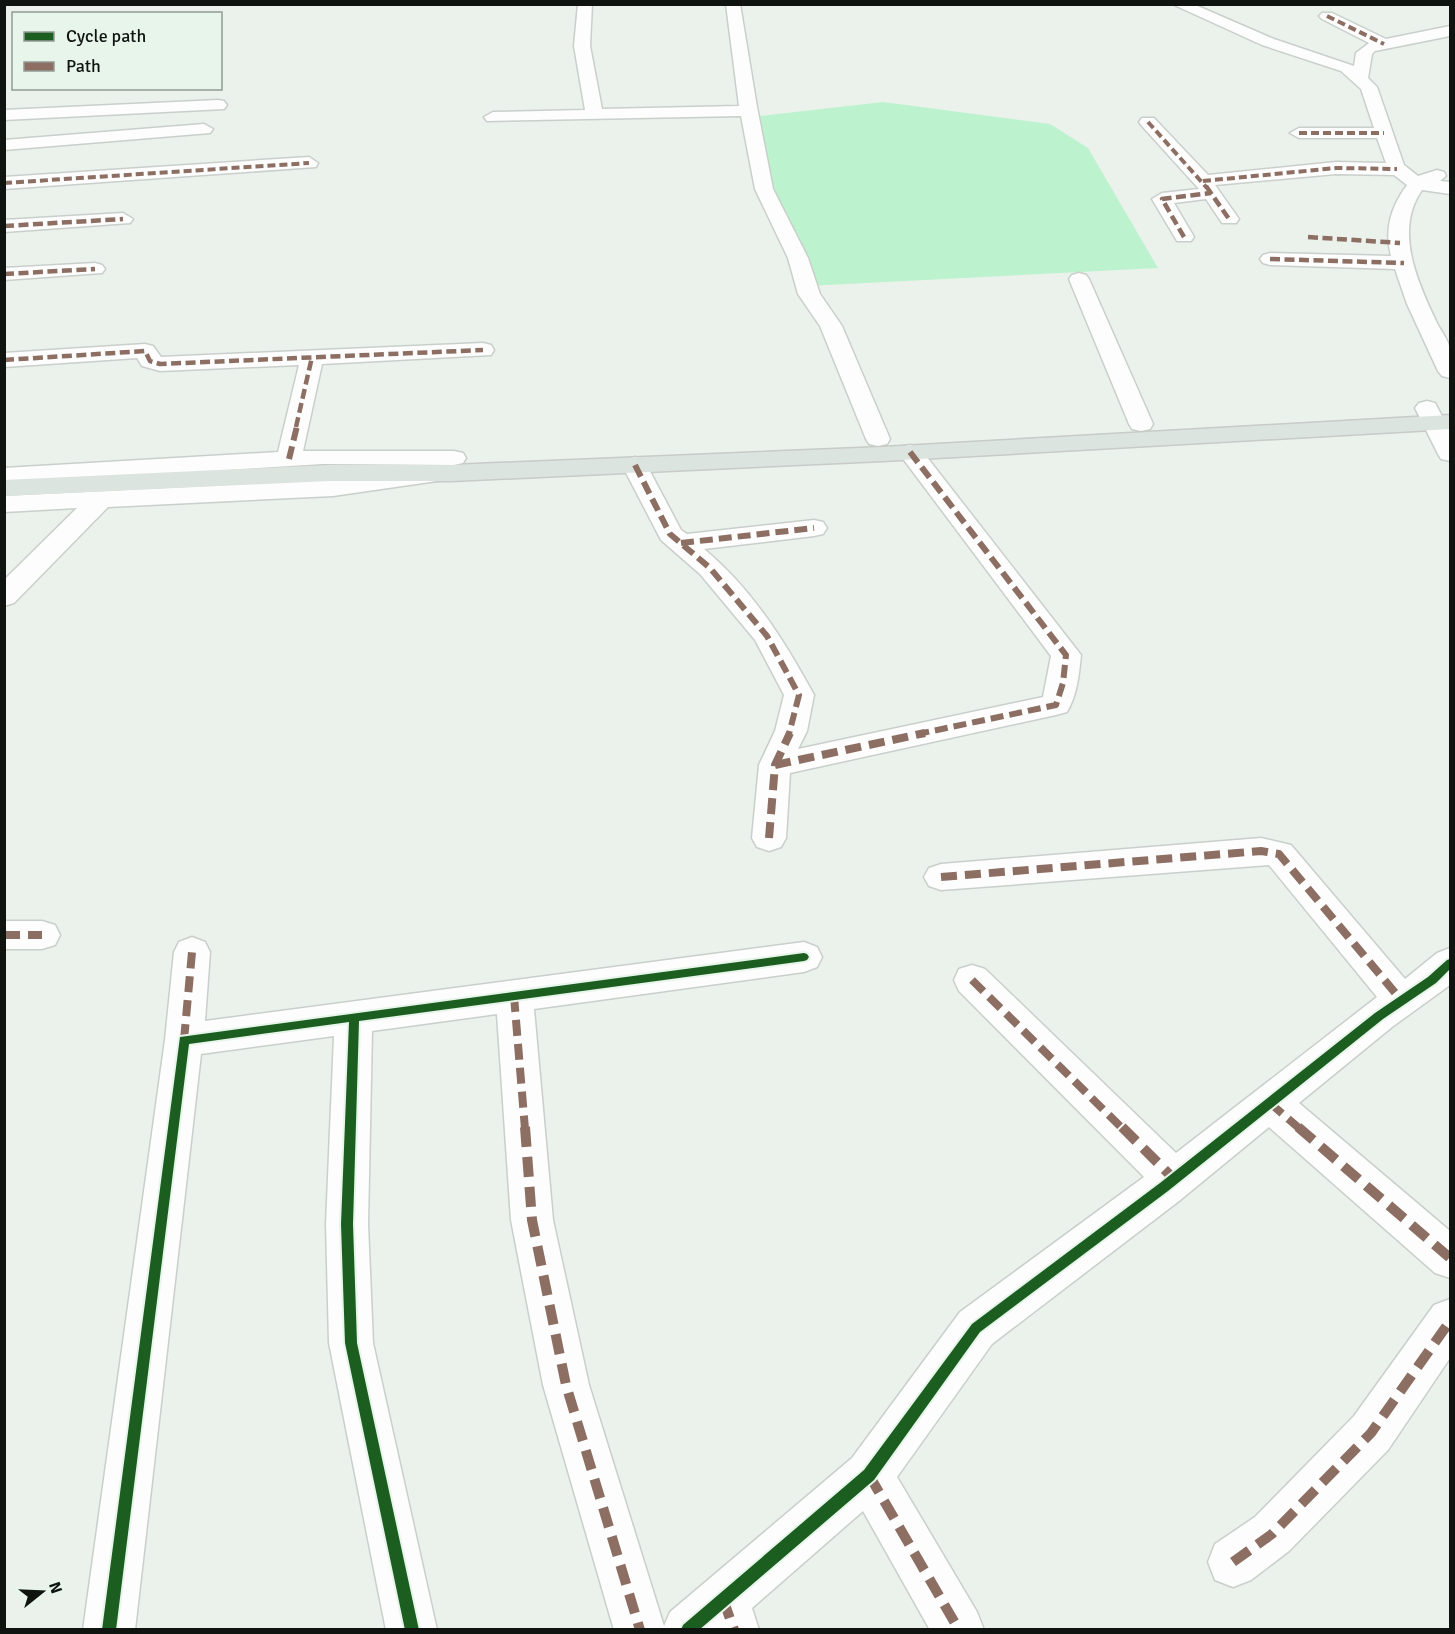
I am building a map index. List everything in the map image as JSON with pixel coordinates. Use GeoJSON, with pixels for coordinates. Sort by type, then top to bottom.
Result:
{"type":"FeatureCollection","features":[{"type":"Feature","properties":{"kind":"main road"},"geometry":{"type":"LineString","coordinates":[[453,465],[635,465],[910,453],[1441,415]]}},
{"type":"Feature","properties":{"kind":"main road"},"geometry":{"type":"LineString","coordinates":[[4,488],[329,473],[1141,424],[1441,415]]}},
{"type":"Feature","properties":{"kind":"street"},"geometry":{"type":"LineString","coordinates":[[585,4],[582,46],[594,114]]}},
{"type":"Feature","properties":{"kind":"street"},"geometry":{"type":"LineString","coordinates":[[733,4],[749,111],[764,189],[798,258],[809,294],[831,327],[878,439]]}},
{"type":"Feature","properties":{"kind":"street"},"geometry":{"type":"LineString","coordinates":[[1179,4],[1268,42],[1347,68],[1369,87],[1397,169],[1417,184],[1450,188]]}},
{"type":"Feature","properties":{"kind":"street"},"geometry":{"type":"LineString","coordinates":[[1327,16],[1384,44]]}},
{"type":"Feature","properties":{"kind":"street"},"geometry":{"type":"LineString","coordinates":[[1360,78],[1364,53],[1370,47],[1450,31]]}},
{"type":"Feature","properties":{"kind":"street"},"geometry":{"type":"LineString","coordinates":[[4,116],[218,105]]}},
{"type":"Feature","properties":{"kind":"street"},"geometry":{"type":"LineString","coordinates":[[493,117],[749,111]]}},
{"type":"Feature","properties":{"kind":"street"},"geometry":{"type":"LineString","coordinates":[[1148,122],[1207,187],[1229,219]]}},
{"type":"Feature","properties":{"kind":"street"},"geometry":{"type":"LineString","coordinates":[[4,145],[204,129]]}},
{"type":"Feature","properties":{"kind":"street"},"geometry":{"type":"LineString","coordinates":[[1299,133],[1384,133]]}},
{"type":"Feature","properties":{"kind":"street"},"geometry":{"type":"LineString","coordinates":[[4,183],[309,163]]}},
{"type":"Feature","properties":{"kind":"street"},"geometry":{"type":"LineString","coordinates":[[1184,237],[1162,199],[1207,187],[1336,168],[1397,169]]}},
{"type":"Feature","properties":{"kind":"street"},"geometry":{"type":"LineString","coordinates":[[1450,171],[1417,184],[1401,204],[1396,224],[1408,281],[1450,371]]}},
{"type":"Feature","properties":{"kind":"street"},"geometry":{"type":"LineString","coordinates":[[4,226],[123,219]]}},
{"type":"Feature","properties":{"kind":"street"},"geometry":{"type":"LineString","coordinates":[[1308,237],[1402,253]]}},
{"type":"Feature","properties":{"kind":"street"},"geometry":{"type":"LineString","coordinates":[[1270,259],[1402,253]]}},
{"type":"Feature","properties":{"kind":"street"},"geometry":{"type":"LineString","coordinates":[[4,274],[95,269]]}},
{"type":"Feature","properties":{"kind":"street"},"geometry":{"type":"LineString","coordinates":[[1079,279],[1141,424]]}},
{"type":"Feature","properties":{"kind":"street"},"geometry":{"type":"LineString","coordinates":[[4,360],[145,351],[150,361],[160,364],[483,350]]}},
{"type":"Feature","properties":{"kind":"street"},"geometry":{"type":"LineString","coordinates":[[290,459],[312,357]]}},
{"type":"Feature","properties":{"kind":"street"},"geometry":{"type":"LineString","coordinates":[[1441,415],[1450,454]]}},
{"type":"Feature","properties":{"kind":"street"},"geometry":{"type":"LineString","coordinates":[[775,765],[1056,705],[1063,684],[1066,656],[910,453]]}},
{"type":"Feature","properties":{"kind":"street"},"geometry":{"type":"LineString","coordinates":[[4,476],[290,459],[453,465]]}},
{"type":"Feature","properties":{"kind":"street"},"geometry":{"type":"LineString","coordinates":[[4,504],[333,488],[453,465]]}},
{"type":"Feature","properties":{"kind":"street"},"geometry":{"type":"LineString","coordinates":[[635,465],[670,534],[710,568],[767,636],[799,694],[791,732],[775,765],[769,838]]}},
{"type":"Feature","properties":{"kind":"street"},"geometry":{"type":"LineString","coordinates":[[4,597],[100,500]]}},
{"type":"Feature","properties":{"kind":"street"},"geometry":{"type":"LineString","coordinates":[[681,543],[814,528]]}},
{"type":"Feature","properties":{"kind":"street"},"geometry":{"type":"LineString","coordinates":[[941,877],[1261,851],[1279,854],[1402,1000]]}},
{"type":"Feature","properties":{"kind":"street"},"geometry":{"type":"LineString","coordinates":[[4,935],[42,935]]}},
{"type":"Feature","properties":{"kind":"street"},"geometry":{"type":"LineString","coordinates":[[109,1629],[184,1040],[192,952]]}},
{"type":"Feature","properties":{"kind":"street"},"geometry":{"type":"LineString","coordinates":[[184,1040],[804,957]]}},
{"type":"Feature","properties":{"kind":"street"},"geometry":{"type":"LineString","coordinates":[[715,1619],[869,1475],[976,1328],[1174,1179],[1450,963]]}},
{"type":"Feature","properties":{"kind":"street"},"geometry":{"type":"LineString","coordinates":[[972,980],[1174,1179]]}},
{"type":"Feature","properties":{"kind":"street"},"geometry":{"type":"LineString","coordinates":[[514,996],[532,1220],[566,1385],[640,1629]]}},
{"type":"Feature","properties":{"kind":"street"},"geometry":{"type":"LineString","coordinates":[[354,1017],[347,1224],[351,1343],[412,1629]]}},
{"type":"Feature","properties":{"kind":"street"},"geometry":{"type":"LineString","coordinates":[[1270,1103],[1450,1257]]}},
{"type":"Feature","properties":{"kind":"street"},"geometry":{"type":"LineString","coordinates":[[1233,1562],[1272,1534],[1371,1433],[1450,1321]]}},
{"type":"Feature","properties":{"kind":"street"},"geometry":{"type":"LineString","coordinates":[[869,1475],[959,1629]]}},
{"type":"Feature","properties":{"kind":"green space"},"geometry":{"type":"Polygon","coordinates":[[[883,102],[1050,124],[1088,148],[1158,268],[808,286],[750,117],[883,102]]]}},
{"type":"Feature","properties":{"kind":"marked path"},"geometry":{"type":"LineString","coordinates":[[1327,16],[1384,44]]}},
{"type":"Feature","properties":{"kind":"marked path"},"geometry":{"type":"LineString","coordinates":[[1148,122],[1203,181],[1229,219]]}},
{"type":"Feature","properties":{"kind":"marked path"},"geometry":{"type":"LineString","coordinates":[[1299,133],[1384,133]]}},
{"type":"Feature","properties":{"kind":"marked path"},"geometry":{"type":"LineString","coordinates":[[4,183],[309,163]]}},
{"type":"Feature","properties":{"kind":"marked path"},"geometry":{"type":"LineString","coordinates":[[1203,181],[1336,168],[1397,169]]}},
{"type":"Feature","properties":{"kind":"marked path"},"geometry":{"type":"LineString","coordinates":[[1184,237],[1162,199],[1211,193]]}},
{"type":"Feature","properties":{"kind":"marked path"},"geometry":{"type":"LineString","coordinates":[[4,226],[123,219]]}},
{"type":"Feature","properties":{"kind":"marked path"},"geometry":{"type":"LineString","coordinates":[[1308,237],[1400,243]]}},
{"type":"Feature","properties":{"kind":"marked path"},"geometry":{"type":"LineString","coordinates":[[1270,259],[1404,263]]}},
{"type":"Feature","properties":{"kind":"marked path"},"geometry":{"type":"LineString","coordinates":[[4,274],[95,269]]}},
{"type":"Feature","properties":{"kind":"marked path"},"geometry":{"type":"LineString","coordinates":[[4,360],[145,351],[150,361],[160,364],[483,350]]}},
{"type":"Feature","properties":{"kind":"marked path"},"geometry":{"type":"LineString","coordinates":[[289,459],[312,357]]}},
{"type":"Feature","properties":{"kind":"marked path"},"geometry":{"type":"LineString","coordinates":[[775,765],[1056,705],[1063,683],[1066,655],[910,452]]}},
{"type":"Feature","properties":{"kind":"marked path"},"geometry":{"type":"LineString","coordinates":[[635,465],[670,534],[710,568],[767,636],[799,695],[791,731],[775,765],[769,838]]}},
{"type":"Feature","properties":{"kind":"marked path"},"geometry":{"type":"LineString","coordinates":[[681,543],[814,528]]}},
{"type":"Feature","properties":{"kind":"marked path"},"geometry":{"type":"LineString","coordinates":[[941,877],[1261,851],[1279,854],[1402,1001]]}},
{"type":"Feature","properties":{"kind":"marked path"},"geometry":{"type":"LineString","coordinates":[[4,935],[42,935]]}},
{"type":"Feature","properties":{"kind":"marked path"},"geometry":{"type":"LineString","coordinates":[[184,1040],[192,952]]}},
{"type":"Feature","properties":{"kind":"marked path"},"geometry":{"type":"LineString","coordinates":[[972,980],[1174,1179]]}},
{"type":"Feature","properties":{"kind":"marked path"},"geometry":{"type":"LineString","coordinates":[[514,996],[532,1220],[566,1385],[640,1630]]}},
{"type":"Feature","properties":{"kind":"marked path"},"geometry":{"type":"LineString","coordinates":[[1270,1103],[1450,1258]]}},
{"type":"Feature","properties":{"kind":"marked path"},"geometry":{"type":"LineString","coordinates":[[1233,1562],[1272,1534],[1371,1433],[1450,1321]]}},
{"type":"Feature","properties":{"kind":"marked path"},"geometry":{"type":"LineString","coordinates":[[869,1475],[959,1630]]}},
{"type":"Feature","properties":{"kind":"marked path"},"geometry":{"type":"LineString","coordinates":[[723,1599],[734,1630]]}},
{"type":"Feature","properties":{"kind":"cycle path"},"geometry":{"type":"LineString","coordinates":[[109,1630],[184,1040],[804,957]]}},
{"type":"Feature","properties":{"kind":"cycle path"},"geometry":{"type":"LineString","coordinates":[[688,1630],[869,1475],[976,1328],[1164,1187],[1379,1016],[1432,980],[1450,963]]}},
{"type":"Feature","properties":{"kind":"cycle path"},"geometry":{"type":"LineString","coordinates":[[354,1017],[347,1224],[351,1343],[412,1630]]}}]}
